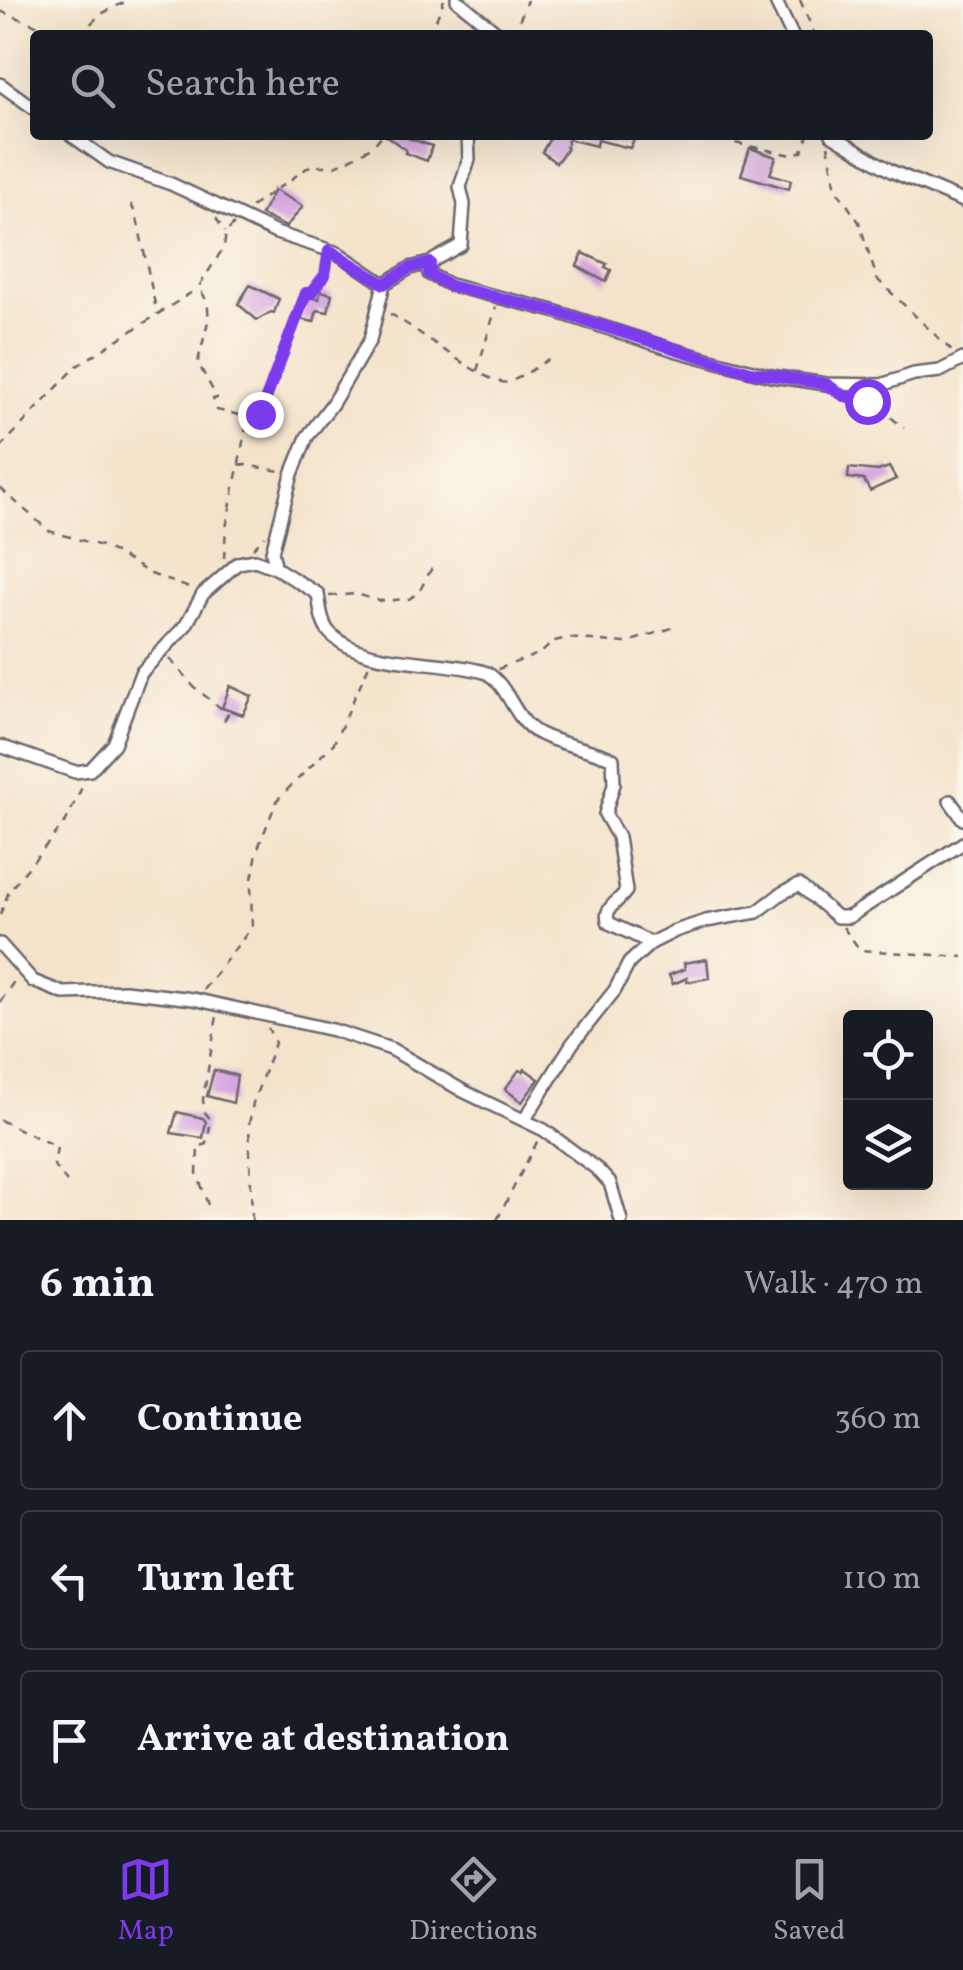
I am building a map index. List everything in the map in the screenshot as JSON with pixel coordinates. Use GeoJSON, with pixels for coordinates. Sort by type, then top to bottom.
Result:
{"type":"FeatureCollection","features":[{"type":"Feature","properties":{"kind":"street"},"geometry":{"type":"LineString","coordinates":[[457,0],[494,30]]}},
{"type":"Feature","properties":{"kind":"street"},"geometry":{"type":"LineString","coordinates":[[776,0],[790,30]]}},
{"type":"Feature","properties":{"kind":"street"},"geometry":{"type":"LineString","coordinates":[[0,84],[30,105]]}},
{"type":"Feature","properties":{"kind":"street"},"geometry":{"type":"LineString","coordinates":[[78,140],[109,162],[242,215],[276,233],[329,250],[384,284]]}},
{"type":"Feature","properties":{"kind":"street"},"geometry":{"type":"LineString","coordinates":[[276,568],[272,552],[292,474],[307,437],[370,340],[384,284],[461,245],[464,204],[460,187],[469,159],[468,140]]}},
{"type":"Feature","properties":{"kind":"street"},"geometry":{"type":"LineString","coordinates":[[839,140],[890,172],[963,201]]}},
{"type":"Feature","properties":{"kind":"street"},"geometry":{"type":"LineString","coordinates":[[430,263],[429,274],[450,286],[572,316],[750,372],[826,384],[881,385],[914,374],[940,371],[962,359]]}},
{"type":"Feature","properties":{"kind":"street"},"geometry":{"type":"LineString","coordinates":[[0,746],[75,772],[90,770],[114,744],[142,673],[186,625],[204,594],[238,563],[255,560],[318,594],[328,631],[344,642],[373,654],[487,673],[496,678],[522,719],[537,732],[613,760],[614,784],[604,814],[618,837],[626,891],[608,908],[606,916],[609,922],[651,944]]}},
{"type":"Feature","properties":{"kind":"street"},"geometry":{"type":"LineString","coordinates":[[950,801],[963,819]]}},
{"type":"Feature","properties":{"kind":"street"},"geometry":{"type":"LineString","coordinates":[[525,1119],[572,1044],[615,990],[629,962],[651,944],[706,921],[757,912],[782,892],[800,885],[837,917],[849,916],[963,843]]}},
{"type":"Feature","properties":{"kind":"street"},"geometry":{"type":"LineString","coordinates":[[0,944],[8,949],[22,971],[63,993],[124,991],[193,999],[333,1030],[392,1049],[462,1091],[544,1130],[597,1169],[610,1182],[620,1220]]}},
{"type":"Feature","properties":{"kind":"path"},"geometry":{"type":"LineString","coordinates":[[85,30],[101,14],[129,0]]}},
{"type":"Feature","properties":{"kind":"path"},"geometry":{"type":"LineString","coordinates":[[432,30],[444,0]]}},
{"type":"Feature","properties":{"kind":"path"},"geometry":{"type":"LineString","coordinates":[[516,30],[527,0]]}},
{"type":"Feature","properties":{"kind":"path"},"geometry":{"type":"LineString","coordinates":[[800,0],[813,30]]}},
{"type":"Feature","properties":{"kind":"path"},"geometry":{"type":"LineString","coordinates":[[0,11],[49,30]]}},
{"type":"Feature","properties":{"kind":"path"},"geometry":{"type":"LineString","coordinates":[[0,448],[77,366],[198,288],[224,247],[226,233],[273,189],[310,166],[345,162],[378,140]]}},
{"type":"Feature","properties":{"kind":"path"},"geometry":{"type":"LineString","coordinates":[[728,140],[792,155],[802,151],[806,140]]}},
{"type":"Feature","properties":{"kind":"path"},"geometry":{"type":"LineString","coordinates":[[833,140],[836,189],[859,222],[877,278],[962,359]]}},
{"type":"Feature","properties":{"kind":"path"},"geometry":{"type":"LineString","coordinates":[[130,204],[137,218],[157,314]]}},
{"type":"Feature","properties":{"kind":"path"},"geometry":{"type":"LineString","coordinates":[[198,288],[209,301],[210,313],[198,362],[217,398],[213,400],[217,410],[248,417],[260,414],[306,293],[311,293],[325,275],[329,250]]}},
{"type":"Feature","properties":{"kind":"path"},"geometry":{"type":"LineString","coordinates":[[477,373],[498,297]]}},
{"type":"Feature","properties":{"kind":"path"},"geometry":{"type":"LineString","coordinates":[[380,310],[412,324],[477,373],[500,383],[550,358]]}},
{"type":"Feature","properties":{"kind":"path"},"geometry":{"type":"LineString","coordinates":[[844,396],[876,405],[904,428]]}},
{"type":"Feature","properties":{"kind":"path"},"geometry":{"type":"LineString","coordinates":[[225,572],[226,528],[248,417]]}},
{"type":"Feature","properties":{"kind":"path"},"geometry":{"type":"LineString","coordinates":[[238,464],[292,474]]}},
{"type":"Feature","properties":{"kind":"path"},"geometry":{"type":"LineString","coordinates":[[0,488],[50,531],[105,548],[152,574],[204,594]]}},
{"type":"Feature","properties":{"kind":"path"},"geometry":{"type":"LineString","coordinates":[[238,563],[277,524]]}},
{"type":"Feature","properties":{"kind":"path"},"geometry":{"type":"LineString","coordinates":[[318,594],[357,594],[400,601],[419,592],[434,564]]}},
{"type":"Feature","properties":{"kind":"path"},"geometry":{"type":"LineString","coordinates":[[487,673],[540,653],[554,641],[568,638],[625,642],[678,626]]}},
{"type":"Feature","properties":{"kind":"path"},"geometry":{"type":"LineString","coordinates":[[164,649],[194,687],[228,714],[222,724]]}},
{"type":"Feature","properties":{"kind":"path"},"geometry":{"type":"LineString","coordinates":[[193,999],[215,977],[252,926],[252,884],[258,848],[278,800],[334,743],[373,654]]}},
{"type":"Feature","properties":{"kind":"path"},"geometry":{"type":"LineString","coordinates":[[0,915],[9,891],[66,821],[90,770]]}},
{"type":"Feature","properties":{"kind":"path"},"geometry":{"type":"LineString","coordinates":[[837,917],[860,950],[963,957]]}},
{"type":"Feature","properties":{"kind":"path"},"geometry":{"type":"LineString","coordinates":[[0,1002],[22,971]]}},
{"type":"Feature","properties":{"kind":"path"},"geometry":{"type":"LineString","coordinates":[[208,1205],[195,1159],[198,1147],[207,1144],[210,1131],[211,1120],[204,1111],[203,1099],[219,1005]]}},
{"type":"Feature","properties":{"kind":"path"},"geometry":{"type":"LineString","coordinates":[[252,1220],[248,1124],[275,1043],[260,1014]]}},
{"type":"Feature","properties":{"kind":"path"},"geometry":{"type":"LineString","coordinates":[[0,1120],[58,1147],[54,1166],[67,1182]]}},
{"type":"Feature","properties":{"kind":"path"},"geometry":{"type":"LineString","coordinates":[[497,1220],[544,1130]]}},
{"type":"Feature","properties":{"kind":"building"},"geometry":{"type":"Polygon","coordinates":[[[392,140],[414,140],[432,146],[427,161],[405,153],[392,140]]]}},
{"type":"Feature","properties":{"kind":"building"},"geometry":{"type":"Polygon","coordinates":[[[549,140],[568,140],[556,163],[542,152],[549,140]]]}},
{"type":"Feature","properties":{"kind":"building"},"geometry":{"type":"Polygon","coordinates":[[[572,140],[597,140],[596,146],[572,140]]]}},
{"type":"Feature","properties":{"kind":"building"},"geometry":{"type":"Polygon","coordinates":[[[597,140],[634,140],[630,148],[597,140]]]}},
{"type":"Feature","properties":{"kind":"building"},"geometry":{"type":"Polygon","coordinates":[[[750,148],[776,157],[770,174],[791,180],[789,189],[741,175],[750,148]]]}},
{"type":"Feature","properties":{"kind":"building"},"geometry":{"type":"Polygon","coordinates":[[[274,190],[303,206],[286,227],[261,215],[274,190]]]}},
{"type":"Feature","properties":{"kind":"building"},"geometry":{"type":"Polygon","coordinates":[[[583,253],[607,264],[605,267],[611,270],[606,282],[577,266],[583,253]]]}},
{"type":"Feature","properties":{"kind":"building"},"geometry":{"type":"Polygon","coordinates":[[[250,285],[279,299],[274,313],[257,320],[238,304],[250,285]]]}},
{"type":"Feature","properties":{"kind":"building"},"geometry":{"type":"Polygon","coordinates":[[[321,291],[332,294],[328,312],[317,310],[314,322],[300,319],[308,297],[319,299],[321,291]]]}},
{"type":"Feature","properties":{"kind":"building"},"geometry":{"type":"Polygon","coordinates":[[[889,467],[896,479],[870,491],[864,480],[848,478],[849,468],[878,471],[889,467]]]}},
{"type":"Feature","properties":{"kind":"building"},"geometry":{"type":"Polygon","coordinates":[[[230,686],[252,696],[243,715],[222,708],[230,686]]]}},
{"type":"Feature","properties":{"kind":"building"},"geometry":{"type":"Polygon","coordinates":[[[707,959],[709,978],[687,982],[687,978],[673,984],[669,975],[685,969],[684,963],[707,959]]]}},
{"type":"Feature","properties":{"kind":"building"},"geometry":{"type":"Polygon","coordinates":[[[525,1069],[539,1079],[522,1102],[505,1089],[519,1070],[525,1069]]]}},
{"type":"Feature","properties":{"kind":"building"},"geometry":{"type":"Polygon","coordinates":[[[214,1070],[237,1076],[233,1103],[207,1096],[214,1070]]]}},
{"type":"Feature","properties":{"kind":"building"},"geometry":{"type":"Polygon","coordinates":[[[177,1112],[203,1118],[203,1138],[171,1133],[177,1112]]]}},
{"type":"Feature","properties":{"kind":"route"},"geometry":{"type":"LineString","coordinates":[[260,414],[306,293],[311,293],[325,275],[329,250],[384,284],[410,268],[430,263],[429,274],[450,286],[554,311],[750,372],[826,384],[844,396],[867,401]]}}]}
